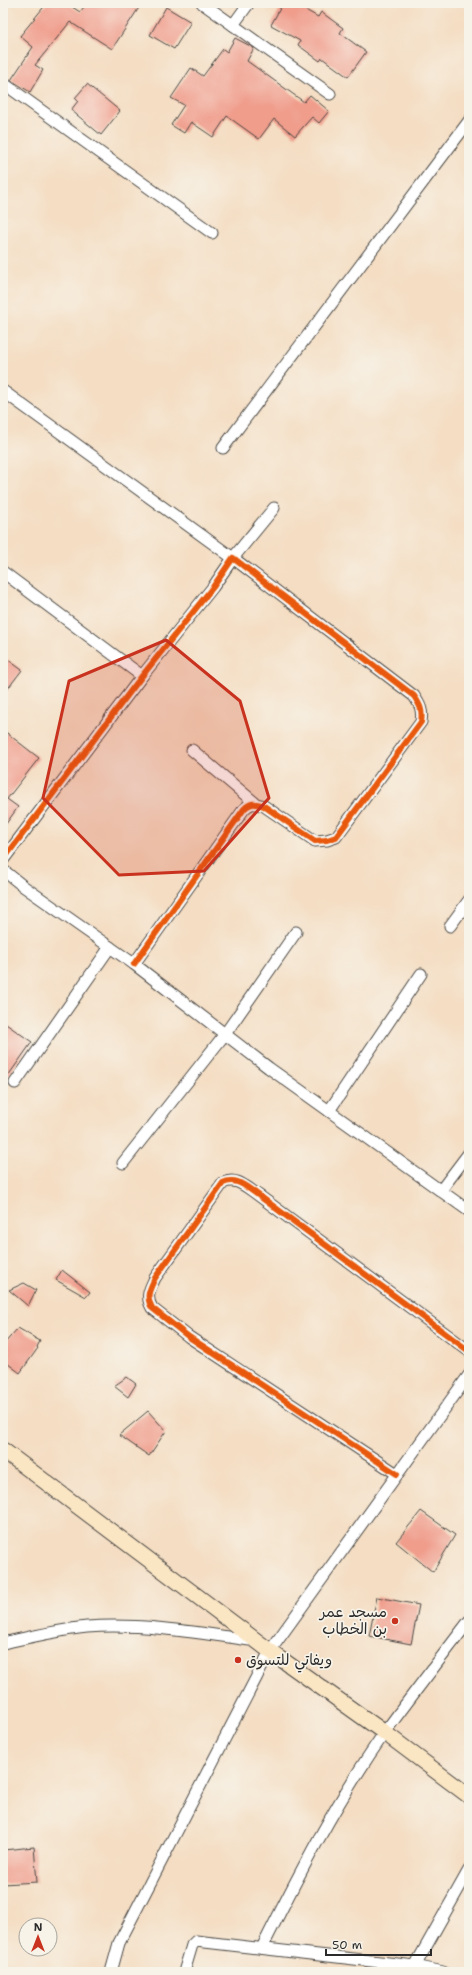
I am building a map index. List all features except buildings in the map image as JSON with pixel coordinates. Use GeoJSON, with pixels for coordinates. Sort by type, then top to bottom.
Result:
{"type":"FeatureCollection","features":[{"type":"Feature","properties":{"kind":"street"},"geometry":{"type":"LineString","coordinates":[[202,3],[330,94]]}},
{"type":"Feature","properties":{"kind":"street"},"geometry":{"type":"LineString","coordinates":[[233,25],[249,3]]}},
{"type":"Feature","properties":{"kind":"street"},"geometry":{"type":"LineString","coordinates":[[3,83],[212,233]]}},
{"type":"Feature","properties":{"kind":"street"},"geometry":{"type":"LineString","coordinates":[[223,448],[469,121]]}},
{"type":"Feature","properties":{"kind":"street"},"geometry":{"type":"LineString","coordinates":[[3,391],[233,558],[414,696],[423,713],[421,722],[336,837],[327,840],[315,840],[264,806],[255,803],[192,750]]}},
{"type":"Feature","properties":{"kind":"street"},"geometry":{"type":"LineString","coordinates":[[3,860],[142,676],[213,587],[233,558],[274,508]]}},
{"type":"Feature","properties":{"kind":"street"},"geometry":{"type":"LineString","coordinates":[[3,572],[142,676]]}},
{"type":"Feature","properties":{"kind":"street"},"geometry":{"type":"LineString","coordinates":[[134,964],[244,809],[249,804],[255,803]]}},
{"type":"Feature","properties":{"kind":"street"},"geometry":{"type":"LineString","coordinates":[[3,870],[23,886],[134,964],[225,1034],[469,1211]]}},
{"type":"Feature","properties":{"kind":"street"},"geometry":{"type":"LineString","coordinates":[[450,926],[469,900]]}},
{"type":"Feature","properties":{"kind":"street"},"geometry":{"type":"LineString","coordinates":[[123,1163],[225,1034],[296,932]]}},
{"type":"Feature","properties":{"kind":"street"},"geometry":{"type":"LineString","coordinates":[[15,1083],[110,947]]}},
{"type":"Feature","properties":{"kind":"street"},"geometry":{"type":"LineString","coordinates":[[329,1110],[421,974]]}},
{"type":"Feature","properties":{"kind":"street"},"geometry":{"type":"LineString","coordinates":[[440,1190],[469,1153]]}},
{"type":"Feature","properties":{"kind":"street"},"geometry":{"type":"LineString","coordinates":[[397,1474],[189,1337],[152,1308],[148,1302],[147,1294],[155,1278],[223,1183],[228,1181],[236,1181],[254,1192],[469,1351]]}},
{"type":"Feature","properties":{"kind":"street"},"geometry":{"type":"LineString","coordinates":[[111,1972],[122,1936],[265,1646],[336,1562],[397,1474],[469,1375]]}},
{"type":"Feature","properties":{"kind":"street"},"geometry":{"type":"LineString","coordinates":[[3,1450],[469,1796]]}},
{"type":"Feature","properties":{"kind":"street"},"geometry":{"type":"LineString","coordinates":[[262,1948],[306,1861],[385,1733],[469,1621]]}},
{"type":"Feature","properties":{"kind":"street"},"geometry":{"type":"LineString","coordinates":[[3,1643],[85,1627],[108,1626],[179,1630],[265,1646]]}},
{"type":"Feature","properties":{"kind":"street"},"geometry":{"type":"LineString","coordinates":[[415,1966],[469,1870]]}},
{"type":"Feature","properties":{"kind":"street"},"geometry":{"type":"LineString","coordinates":[[184,1972],[192,1945],[196,1941],[415,1966],[443,1972]]}},
{"type":"Feature","properties":{"kind":"highlighted area"},"geometry":{"type":"Polygon","coordinates":[[[166,640],[240,701],[269,798],[204,871],[119,875],[43,798],[69,681],[166,640]]]}},
{"type":"Feature","properties":{"kind":"cycle path"},"geometry":{"type":"LineString","coordinates":[[3,860],[142,676],[213,587],[233,558],[414,696],[418,702],[422,714],[421,722],[336,837],[327,840],[315,841],[264,806],[256,804],[249,805],[244,809],[134,964]]}},
{"type":"Feature","properties":{"kind":"cycle path"},"geometry":{"type":"LineString","coordinates":[[397,1474],[189,1337],[152,1308],[149,1296],[150,1289],[155,1278],[223,1183],[227,1181],[235,1181],[243,1184],[469,1351]]}},
{"type":"Feature","properties":{"kind":"place","name":"مسجد عمر بن الخطاب"},"geometry":{"type":"Point","coordinates":[395,1621]}},
{"type":"Feature","properties":{"kind":"place","name":"ويفاتي للتسوق"},"geometry":{"type":"Point","coordinates":[238,1660]}}]}
